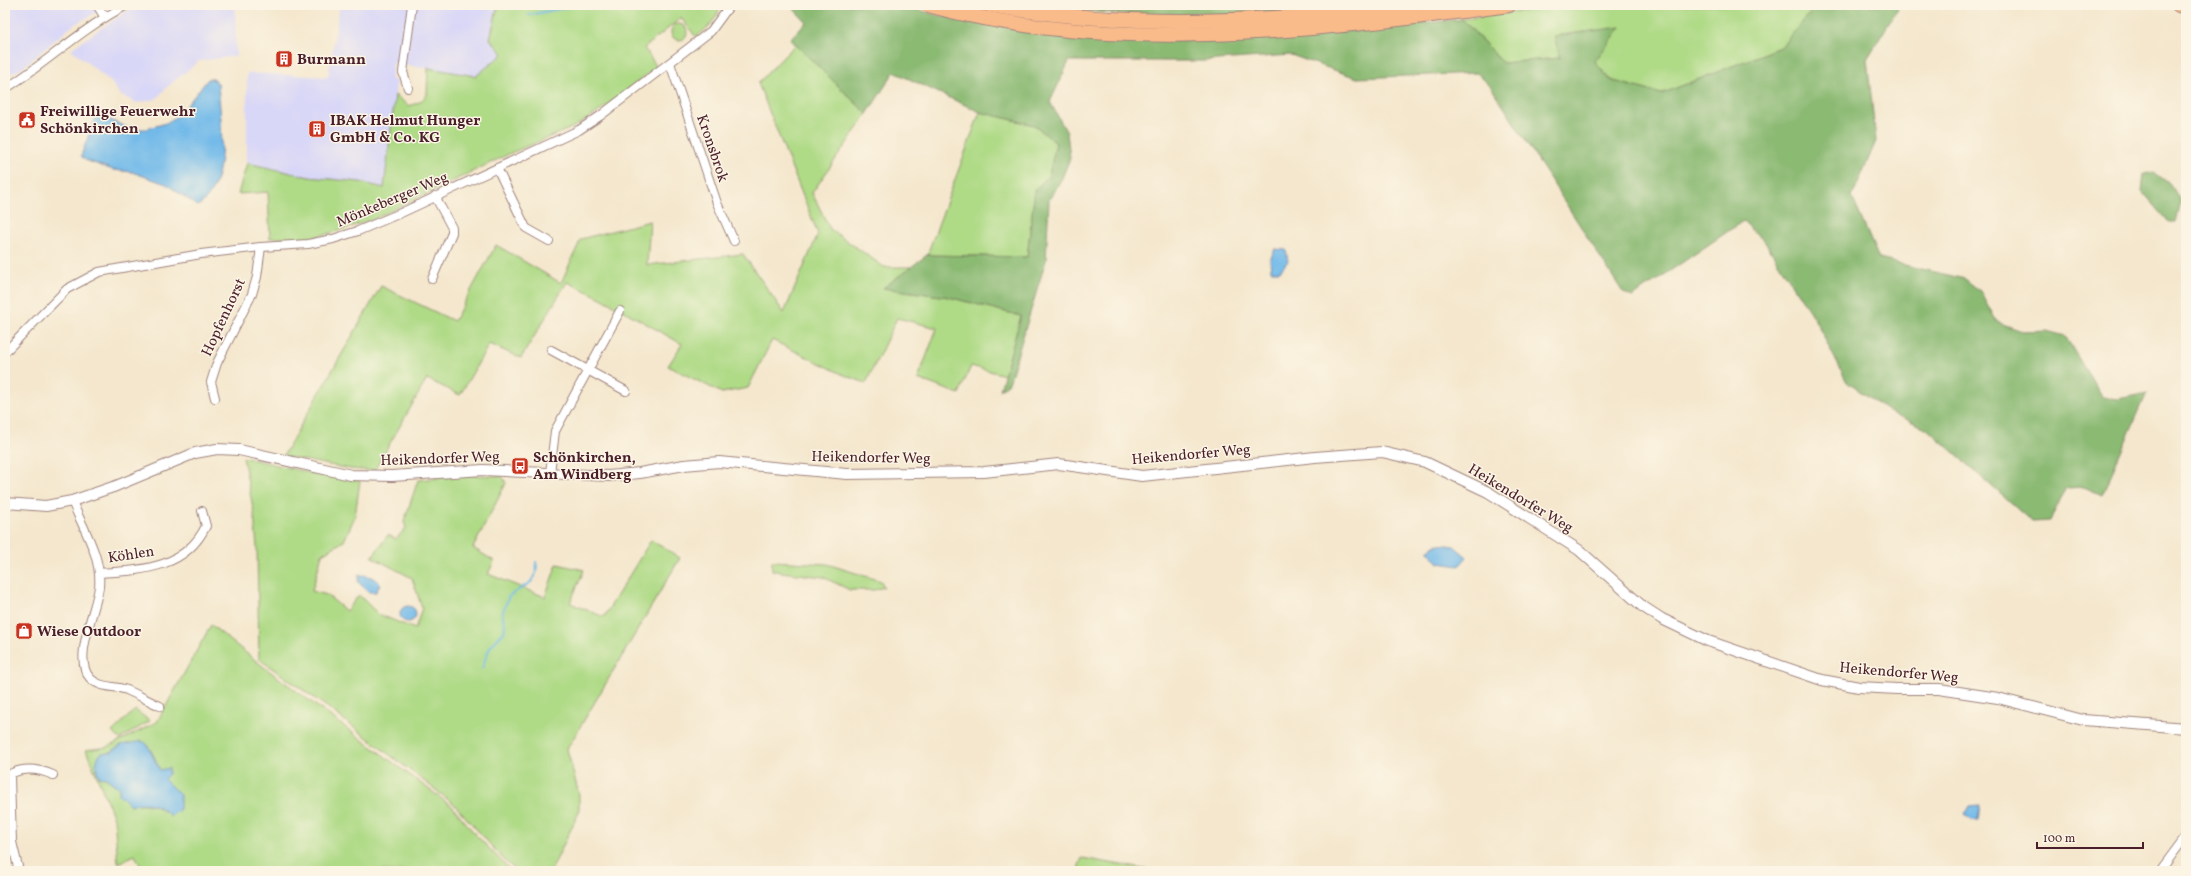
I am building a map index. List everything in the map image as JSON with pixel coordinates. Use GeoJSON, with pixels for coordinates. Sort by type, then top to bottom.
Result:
{"type":"FeatureCollection","features":[{"type":"Feature","properties":{"kind":"highway"},"geometry":{"type":"LineString","coordinates":[[928,5],[1029,25],[1112,33],[1180,34],[1312,28],[1417,17],[1509,5]]}},
{"type":"Feature","properties":{"kind":"highway"},"geometry":{"type":"LineString","coordinates":[[990,5],[1081,17],[1186,22],[1288,18],[1416,5]]}},
{"type":"Feature","properties":{"kind":"highway"},"geometry":{"type":"LineString","coordinates":[[2179,5],[2186,7]]}},
{"type":"Feature","properties":{"kind":"street"},"geometry":{"type":"LineString","coordinates":[[97,5],[104,16]]}},
{"type":"Feature","properties":{"kind":"street"},"geometry":{"type":"LineString","coordinates":[[5,88],[27,75],[104,16],[127,5]]}},
{"type":"Feature","properties":{"kind":"street"},"geometry":{"type":"LineString","coordinates":[[408,88],[403,72],[412,5]]}},
{"type":"Feature","properties":{"kind":"street","name":"Mönkeberger Weg"},"geometry":{"type":"LineString","coordinates":[[5,352],[67,289],[99,272],[201,254],[261,247],[308,244],[333,239],[377,223],[579,130],[600,116],[711,31],[730,5]]}},
{"type":"Feature","properties":{"kind":"street","name":"Kronsbrok"},"geometry":{"type":"LineString","coordinates":[[670,63],[717,203],[734,241]]}},
{"type":"Feature","properties":{"kind":"street"},"geometry":{"type":"LineString","coordinates":[[497,168],[526,228],[549,241]]}},
{"type":"Feature","properties":{"kind":"street"},"geometry":{"type":"LineString","coordinates":[[432,279],[452,233],[435,196]]}},
{"type":"Feature","properties":{"kind":"street","name":"Hopfenhorst"},"geometry":{"type":"LineString","coordinates":[[215,398],[211,382],[227,341],[252,294],[257,277],[261,247]]}},
{"type":"Feature","properties":{"kind":"street"},"geometry":{"type":"LineString","coordinates":[[550,473],[555,431],[620,311]]}},
{"type":"Feature","properties":{"kind":"street"},"geometry":{"type":"LineString","coordinates":[[551,350],[626,391]]}},
{"type":"Feature","properties":{"kind":"street","name":"Heikendorfer Weg"},"geometry":{"type":"LineString","coordinates":[[5,503],[46,506],[72,501],[116,486],[195,453],[217,449],[239,450],[332,472],[370,476],[392,476],[463,470],[621,475],[684,465],[719,462],[847,474],[984,472],[1058,464],[1142,476],[1368,452],[1397,454],[1424,462],[1488,492],[1579,550],[1650,612],[1708,641],[1822,680],[1859,687],[1897,689],[1939,688],[1998,698],[2083,720],[2186,728]]}},
{"type":"Feature","properties":{"kind":"street"},"geometry":{"type":"LineString","coordinates":[[72,501],[94,549],[100,573],[96,601],[83,657],[84,668],[90,677],[99,685],[126,690],[160,706]]}},
{"type":"Feature","properties":{"kind":"street","name":"Köhlen"},"geometry":{"type":"LineString","coordinates":[[100,573],[139,570],[171,561],[189,550],[200,539],[206,526],[202,511]]}},
{"type":"Feature","properties":{"kind":"street"},"geometry":{"type":"LineString","coordinates":[[19,871],[12,842],[10,777],[12,773],[19,770],[39,769],[53,775]]}},
{"type":"Feature","properties":{"kind":"street"},"geometry":{"type":"LineString","coordinates":[[2160,871],[2186,836]]}},
{"type":"Feature","properties":{"kind":"shaded area"},"geometry":{"type":"Polygon","coordinates":[[[5,5],[110,5],[73,25],[21,69],[5,76],[5,5]]]}},
{"type":"Feature","properties":{"kind":"shaded area"},"geometry":{"type":"Polygon","coordinates":[[[143,5],[235,5],[236,56],[199,61],[167,87],[156,99],[137,103],[120,95],[111,82],[71,49],[128,10],[143,5]]]}},
{"type":"Feature","properties":{"kind":"shaded area"},"geometry":{"type":"Polygon","coordinates":[[[340,5],[498,5],[490,39],[504,54],[476,76],[393,63],[391,79],[396,81],[395,95],[384,188],[360,182],[309,177],[247,163],[247,73],[328,77],[340,5]]]}},
{"type":"Feature","properties":{"kind":"green space"},"geometry":{"type":"Polygon","coordinates":[[[498,5],[720,5],[717,15],[711,23],[696,37],[681,18],[644,48],[657,67],[597,113],[574,127],[511,153],[374,219],[335,232],[309,238],[270,238],[268,192],[238,194],[247,163],[309,177],[360,182],[384,188],[395,95],[409,106],[420,102],[427,95],[428,68],[476,76],[503,54],[490,39],[498,5]]]}},
{"type":"Feature","properties":{"kind":"green space"},"geometry":{"type":"Polygon","coordinates":[[[790,5],[903,5],[936,15],[1046,33],[1174,40],[1290,37],[1462,19],[1503,63],[1560,58],[1554,36],[1621,27],[1595,61],[1610,80],[1661,94],[1781,47],[1817,5],[1900,5],[1867,59],[1876,141],[1852,197],[1879,259],[1965,279],[1980,291],[1997,322],[2025,332],[2047,331],[2065,336],[2102,397],[2118,399],[2147,393],[2102,495],[2084,487],[2067,488],[2050,521],[2032,522],[1926,428],[1889,412],[1847,382],[1815,320],[1765,242],[1743,221],[1632,297],[1622,291],[1491,87],[1477,73],[1357,78],[1291,55],[1202,61],[1069,61],[1050,102],[1067,133],[1070,158],[1062,178],[1049,200],[1046,260],[1009,383],[1000,390],[1021,316],[949,297],[883,288],[927,255],[1027,257],[1035,189],[1049,176],[1056,143],[1034,125],[980,112],[894,72],[867,114],[790,39],[806,22],[790,5]]]}},
{"type":"Feature","properties":{"kind":"green space"},"geometry":{"type":"Polygon","coordinates":[[[1016,5],[1361,5],[1334,10],[1173,18],[1016,5]]]}},
{"type":"Feature","properties":{"kind":"green space"},"geometry":{"type":"Polygon","coordinates":[[[1571,5],[1817,5],[1781,47],[1661,94],[1610,80],[1594,61],[1620,28],[1555,36],[1560,58],[1503,63],[1462,19],[1571,5]]]}},
{"type":"Feature","properties":{"kind":"green space"},"geometry":{"type":"Polygon","coordinates":[[[679,24],[685,26],[687,32],[685,38],[679,40],[673,38],[671,32],[673,26],[679,24]]]}},
{"type":"Feature","properties":{"kind":"green space"},"geometry":{"type":"Polygon","coordinates":[[[796,44],[867,114],[812,193],[830,229],[884,267],[911,267],[883,288],[949,297],[1021,316],[1005,375],[971,366],[959,394],[918,379],[937,328],[897,318],[866,383],[844,375],[772,340],[748,388],[722,393],[668,366],[682,344],[601,298],[567,282],[521,358],[489,344],[460,395],[427,379],[374,471],[350,469],[283,456],[381,286],[454,321],[496,245],[561,283],[581,239],[650,221],[647,265],[743,254],[784,313],[818,234],[758,83],[796,44]]]}},
{"type":"Feature","properties":{"kind":"green space"},"geometry":{"type":"Polygon","coordinates":[[[980,112],[1034,125],[1056,143],[1049,176],[1035,189],[1027,257],[927,255],[980,112]]]}},
{"type":"Feature","properties":{"kind":"green space"},"geometry":{"type":"Polygon","coordinates":[[[2154,172],[2171,185],[2181,202],[2176,222],[2169,222],[2142,191],[2144,174],[2154,172]]]}},
{"type":"Feature","properties":{"kind":"green space"},"geometry":{"type":"Polygon","coordinates":[[[243,457],[319,475],[360,481],[355,516],[344,541],[322,554],[312,591],[327,595],[346,611],[359,595],[378,614],[415,629],[422,608],[412,578],[372,557],[388,535],[396,539],[406,528],[404,522],[418,480],[464,475],[502,476],[506,483],[473,548],[494,561],[488,574],[545,597],[557,564],[584,570],[570,603],[604,617],[651,540],[680,558],[567,749],[579,795],[579,812],[551,871],[517,871],[505,861],[454,804],[327,707],[259,659],[257,547],[254,513],[243,457]]]}},
{"type":"Feature","properties":{"kind":"green space"},"geometry":{"type":"Polygon","coordinates":[[[772,561],[827,564],[881,581],[884,587],[874,590],[850,590],[823,577],[772,570],[772,561]]]}},
{"type":"Feature","properties":{"kind":"green space"},"geometry":{"type":"Polygon","coordinates":[[[211,625],[260,664],[453,807],[475,834],[511,871],[143,871],[135,855],[118,863],[114,818],[86,750],[108,747],[157,722],[211,625]],[[142,742],[121,745],[111,752],[106,778],[119,788],[130,805],[152,805],[171,816],[180,795],[164,779],[153,754],[147,745],[142,742]]]}},
{"type":"Feature","properties":{"kind":"green space"},"geometry":{"type":"Polygon","coordinates":[[[135,710],[150,721],[120,739],[112,732],[135,710]]]}},
{"type":"Feature","properties":{"kind":"green space"},"geometry":{"type":"Polygon","coordinates":[[[1082,858],[1155,871],[1077,871],[1082,858]]]}},
{"type":"Feature","properties":{"kind":"water"},"geometry":{"type":"Polygon","coordinates":[[[208,79],[213,79],[218,83],[222,149],[216,182],[209,196],[198,206],[166,184],[132,172],[113,170],[85,160],[81,156],[95,118],[101,116],[131,129],[146,129],[166,123],[179,115],[208,79]]]}},
{"type":"Feature","properties":{"kind":"water"},"geometry":{"type":"Polygon","coordinates":[[[1275,249],[1286,250],[1288,261],[1280,271],[1271,271],[1270,260],[1275,249]]]}},
{"type":"Feature","properties":{"kind":"water"},"geometry":{"type":"Polygon","coordinates":[[[1438,544],[1454,546],[1467,557],[1459,566],[1439,563],[1428,551],[1438,544]]]}},
{"type":"Feature","properties":{"kind":"water"},"geometry":{"type":"Polygon","coordinates":[[[359,575],[371,577],[380,584],[376,592],[369,592],[358,582],[359,575]]]}},
{"type":"Feature","properties":{"kind":"water"},"geometry":{"type":"Polygon","coordinates":[[[405,606],[411,606],[416,611],[414,620],[411,622],[405,622],[400,617],[400,611],[405,606]]]}},
{"type":"Feature","properties":{"kind":"water"},"geometry":{"type":"Polygon","coordinates":[[[142,741],[147,744],[160,770],[169,768],[169,774],[164,779],[180,795],[180,809],[171,816],[152,804],[142,803],[130,805],[119,794],[119,788],[106,778],[99,777],[96,764],[101,753],[111,752],[121,745],[142,741]]]}},
{"type":"Feature","properties":{"kind":"water"},"geometry":{"type":"Polygon","coordinates":[[[1980,805],[1978,820],[1971,820],[1965,815],[1970,806],[1980,805]]]}},
{"type":"Feature","properties":{"kind":"waterway"},"geometry":{"type":"LineString","coordinates":[[529,15],[579,5]]}},
{"type":"Feature","properties":{"kind":"waterway"},"geometry":{"type":"LineString","coordinates":[[482,668],[490,647],[504,632],[505,624],[502,614],[509,596],[531,582],[537,571],[536,562]]}},
{"type":"Feature","properties":{"kind":"place","name":"Burmann"},"geometry":{"type":"Point","coordinates":[284,59]}},
{"type":"Feature","properties":{"kind":"place","name":"Freiwillige Feuerwehr Schönkirchen"},"geometry":{"type":"Point","coordinates":[27,120]}},
{"type":"Feature","properties":{"kind":"place","name":"IBAK Helmut Hunger GmbH & Co. KG"},"geometry":{"type":"Point","coordinates":[317,129]}},
{"type":"Feature","properties":{"kind":"place","name":"Schönkirchen, Am Windberg"},"geometry":{"type":"Point","coordinates":[520,466]}},
{"type":"Feature","properties":{"kind":"place","name":"Wiese Outdoor"},"geometry":{"type":"Point","coordinates":[24,631]}}]}
